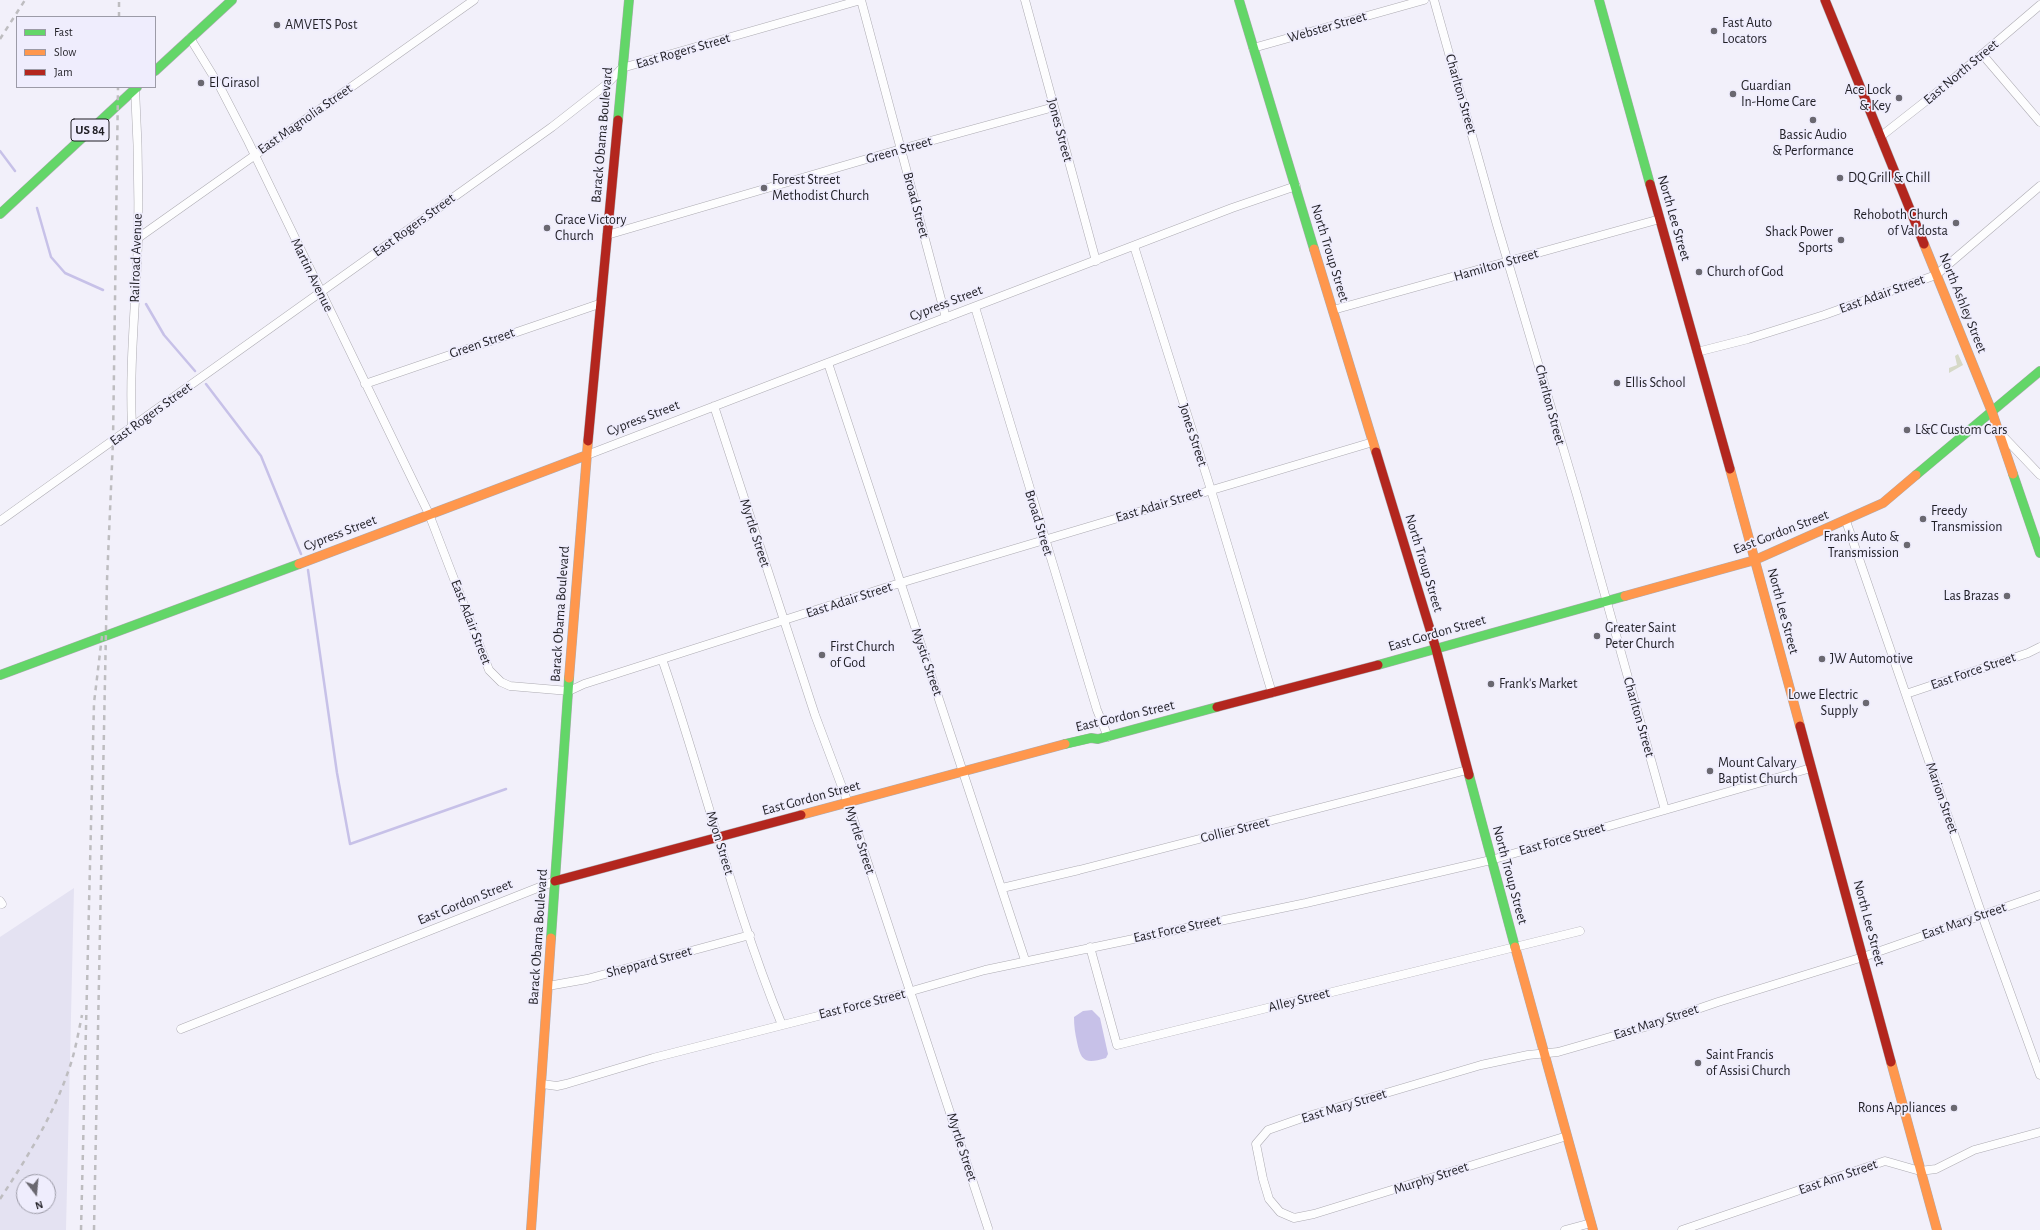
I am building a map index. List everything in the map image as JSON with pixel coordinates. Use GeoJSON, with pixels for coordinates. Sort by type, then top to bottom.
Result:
{"type":"FeatureCollection","features":[{"type":"Feature","properties":{"kind":"main road"},"geometry":{"type":"LineString","coordinates":[[156,70],[232,0]]}},
{"type":"Feature","properties":{"kind":"main road","name":"Barack Obama Boulevard"},"geometry":{"type":"LineString","coordinates":[[531,1230],[569,691],[599,304],[629,0]]}},
{"type":"Feature","properties":{"kind":"main road","name":"North Troup Street"},"geometry":{"type":"LineString","coordinates":[[1239,0],[1436,649],[1514,948],[1545,1054],[1592,1226]]}},
{"type":"Feature","properties":{"kind":"main road","name":"North Lee Street"},"geometry":{"type":"LineString","coordinates":[[1599,0],[1755,560],[1937,1230]]}},
{"type":"Feature","properties":{"kind":"main road","name":"North Ashley Street"},"geometry":{"type":"LineString","coordinates":[[1825,0],[2000,432],[2040,553]]}},
{"type":"Feature","properties":{"kind":"main road","name":"US 84"},"geometry":{"type":"LineString","coordinates":[[0,214],[136,88]]}},
{"type":"Feature","properties":{"kind":"main road","name":"East Gordon Street"},"geometry":{"type":"LineString","coordinates":[[556,881],[1077,741],[1108,737],[1436,649],[1755,560],[1846,521],[1883,503],[2040,371]]}},
{"type":"Feature","properties":{"kind":"main road","name":"Cypress Street"},"geometry":{"type":"LineString","coordinates":[[0,674],[101,639],[587,455]]}},
{"type":"Feature","properties":{"kind":"street","name":"East Magnolia Street"},"geometry":{"type":"LineString","coordinates":[[138,238],[474,0]]}},
{"type":"Feature","properties":{"kind":"street","name":"East Rogers Street"},"geometry":{"type":"LineString","coordinates":[[0,521],[585,102],[607,84],[622,68],[861,0]]}},
{"type":"Feature","properties":{"kind":"street","name":"Broad Street"},"geometry":{"type":"LineString","coordinates":[[861,0],[946,318]]}},
{"type":"Feature","properties":{"kind":"street","name":"Jones Street"},"geometry":{"type":"LineString","coordinates":[[1025,0],[1096,261]]}},
{"type":"Feature","properties":{"kind":"street","name":"Webster Street"},"geometry":{"type":"LineString","coordinates":[[1253,48],[1424,0]]}},
{"type":"Feature","properties":{"kind":"street","name":"Charlton Street"},"geometry":{"type":"LineString","coordinates":[[1434,0],[1665,810]]}},
{"type":"Feature","properties":{"kind":"street","name":"East North Street"},"geometry":{"type":"LineString","coordinates":[[1880,137],[2040,5]]}},
{"type":"Feature","properties":{"kind":"street","name":"Martin Avenue"},"geometry":{"type":"LineString","coordinates":[[190,38],[220,88],[254,155],[429,514]]}},
{"type":"Feature","properties":{"kind":"street"},"geometry":{"type":"LineString","coordinates":[[1982,54],[2040,122]]}},
{"type":"Feature","properties":{"kind":"street","name":"Railroad Avenue"},"geometry":{"type":"LineString","coordinates":[[132,427],[131,398],[138,238],[138,143],[136,88]]}},
{"type":"Feature","properties":{"kind":"street","name":"Green Street"},"geometry":{"type":"LineString","coordinates":[[607,235],[901,149],[1054,107]]}},
{"type":"Feature","properties":{"kind":"street","name":"Cypress Street"},"geometry":{"type":"LineString","coordinates":[[587,455],[1134,246],[1296,186]]}},
{"type":"Feature","properties":{"kind":"street","name":"East Adair Street"},"geometry":{"type":"LineString","coordinates":[[1697,352],[1824,315],[1936,275],[2040,186]]}},
{"type":"Feature","properties":{"kind":"street","name":"Hamilton Street"},"geometry":{"type":"LineString","coordinates":[[1333,310],[1660,219]]}},
{"type":"Feature","properties":{"kind":"street","name":"Jones Street"},"geometry":{"type":"LineString","coordinates":[[1134,246],[1211,490],[1272,693]]}},
{"type":"Feature","properties":{"kind":"street","name":"Green Street"},"geometry":{"type":"LineString","coordinates":[[366,384],[599,304]]}},
{"type":"Feature","properties":{"kind":"street","name":"Broad Street"},"geometry":{"type":"LineString","coordinates":[[975,307],[1044,539],[1097,710],[1108,737]]}},
{"type":"Feature","properties":{"kind":"street","name":"Mystic Street"},"geometry":{"type":"LineString","coordinates":[[828,363],[1025,960]]}},
{"type":"Feature","properties":{"kind":"street","name":"Myrtle Street"},"geometry":{"type":"LineString","coordinates":[[714,406],[815,715],[848,803],[988,1228]]}},
{"type":"Feature","properties":{"kind":"street"},"geometry":{"type":"LineString","coordinates":[[2000,432],[2040,475]]}},
{"type":"Feature","properties":{"kind":"street","name":"East Adair Street"},"geometry":{"type":"LineString","coordinates":[[429,514],[489,670],[501,682],[510,686],[569,691],[584,684],[900,583],[1373,442]]}},
{"type":"Feature","properties":{"kind":"street","name":"Marion Street"},"geometry":{"type":"LineString","coordinates":[[1846,521],[1982,915],[2040,1075]]}},
{"type":"Feature","properties":{"kind":"street","name":"East Force Street"},"geometry":{"type":"LineString","coordinates":[[1906,694],[2028,653],[2040,647]]}},
{"type":"Feature","properties":{"kind":"street","name":"Myon Street"},"geometry":{"type":"LineString","coordinates":[[662,659],[750,934],[782,1025]]}},
{"type":"Feature","properties":{"kind":"street","name":"East Force Street"},"geometry":{"type":"LineString","coordinates":[[542,1084],[557,1086],[566,1084],[1025,960],[1306,903],[1491,860],[1812,768]]}},
{"type":"Feature","properties":{"kind":"street","name":"Collier Street"},"geometry":{"type":"LineString","coordinates":[[1002,888],[1079,870],[1467,770]]}},
{"type":"Feature","properties":{"kind":"street","name":"East Gordon Street"},"geometry":{"type":"LineString","coordinates":[[181,1029],[556,881]]}},
{"type":"Feature","properties":{"kind":"street","name":"East Mary Street"},"geometry":{"type":"LineString","coordinates":[[1294,1218],[1280,1212],[1269,1199],[1256,1144],[1268,1130],[1305,1117],[1481,1065],[1528,1055],[1558,1052],[1645,1027],[1718,1002],[1864,957],[2040,895]]}},
{"type":"Feature","properties":{"kind":"street","name":"Alley Street"},"geometry":{"type":"LineString","coordinates":[[1090,947],[1117,1045],[1580,931]]}},
{"type":"Feature","properties":{"kind":"street","name":"Sheppard Street"},"geometry":{"type":"LineString","coordinates":[[548,986],[587,979],[750,934]]}},
{"type":"Feature","properties":{"kind":"street","name":"East Ann Street"},"geometry":{"type":"LineString","coordinates":[[1682,1230],[1885,1161],[1920,1171],[1936,1169],[1974,1150],[2040,1132]]}},
{"type":"Feature","properties":{"kind":"street","name":"Murphy Street"},"geometry":{"type":"LineString","coordinates":[[1294,1218],[1375,1196],[1567,1136]]}},
{"type":"Feature","properties":{"kind":"street"},"geometry":{"type":"LineString","coordinates":[[1565,1230],[1592,1226]]}},
{"type":"Feature","properties":{"kind":"shaded area"},"geometry":{"type":"Polygon","coordinates":[[[74,888],[66,1230],[0,1230],[0,937],[74,888]]]}},
{"type":"Feature","properties":{"kind":"shaded area"},"geometry":{"type":"Polygon","coordinates":[[[1092,1010],[1100,1018],[1108,1054],[1106,1058],[1089,1061],[1080,1054],[1075,1033],[1074,1017],[1083,1011],[1092,1010]]]}},
{"type":"Feature","properties":{"kind":"green space"},"geometry":{"type":"Polygon","coordinates":[[[1958,354],[1963,365],[1949,373],[1949,368],[1957,365],[1955,356],[1958,354]]]}},
{"type":"Feature","properties":{"kind":"waterway"},"geometry":{"type":"LineString","coordinates":[[0,151],[15,171]]}},
{"type":"Feature","properties":{"kind":"waterway"},"geometry":{"type":"LineString","coordinates":[[37,208],[51,257],[65,273],[103,290]]}},
{"type":"Feature","properties":{"kind":"waterway"},"geometry":{"type":"LineString","coordinates":[[146,304],[164,335],[195,371]]}},
{"type":"Feature","properties":{"kind":"waterway"},"geometry":{"type":"LineString","coordinates":[[206,384],[261,456],[301,554]]}},
{"type":"Feature","properties":{"kind":"waterway"},"geometry":{"type":"LineString","coordinates":[[308,570],[337,773],[350,844],[506,789]]}},
{"type":"Feature","properties":{"kind":"railway"},"geometry":{"type":"LineString","coordinates":[[0,39],[25,0]]}},
{"type":"Feature","properties":{"kind":"railway"},"geometry":{"type":"LineString","coordinates":[[119,0],[119,16]]}},
{"type":"Feature","properties":{"kind":"railway"},"geometry":{"type":"LineString","coordinates":[[94,1230],[107,580],[113,442],[118,88]]}},
{"type":"Feature","properties":{"kind":"railway"},"geometry":{"type":"LineString","coordinates":[[81,1230],[94,703],[102,636]]}},
{"type":"Feature","properties":{"kind":"railway"},"geometry":{"type":"LineString","coordinates":[[0,1199],[50,1115],[66,1079],[72,1060],[82,1015]]}},
{"type":"Feature","properties":{"kind":"traffic: fast"},"geometry":{"type":"LineString","coordinates":[[156,70],[232,0]]}},
{"type":"Feature","properties":{"kind":"traffic: fast"},"geometry":{"type":"LineString","coordinates":[[618,120],[629,0]]}},
{"type":"Feature","properties":{"kind":"traffic: fast"},"geometry":{"type":"LineString","coordinates":[[1239,0],[1314,249]]}},
{"type":"Feature","properties":{"kind":"traffic: fast"},"geometry":{"type":"LineString","coordinates":[[1599,0],[1650,184]]}},
{"type":"Feature","properties":{"kind":"traffic: fast"},"geometry":{"type":"LineString","coordinates":[[0,214],[136,88]]}},
{"type":"Feature","properties":{"kind":"traffic: fast"},"geometry":{"type":"LineString","coordinates":[[1916,475],[2040,371]]}},
{"type":"Feature","properties":{"kind":"traffic: fast"},"geometry":{"type":"LineString","coordinates":[[2013,474],[2040,553]]}},
{"type":"Feature","properties":{"kind":"traffic: fast"},"geometry":{"type":"LineString","coordinates":[[0,675],[299,564]]}},
{"type":"Feature","properties":{"kind":"traffic: fast"},"geometry":{"type":"LineString","coordinates":[[1378,665],[1625,596]]}},
{"type":"Feature","properties":{"kind":"traffic: fast"},"geometry":{"type":"LineString","coordinates":[[551,938],[569,678]]}},
{"type":"Feature","properties":{"kind":"traffic: fast"},"geometry":{"type":"LineString","coordinates":[[1065,744],[1091,738],[1098,739],[1217,707]]}},
{"type":"Feature","properties":{"kind":"traffic: fast"},"geometry":{"type":"LineString","coordinates":[[1469,775],[1515,947]]}},
{"type":"Feature","properties":{"kind":"traffic: slow"},"geometry":{"type":"LineString","coordinates":[[1924,244],[1992,412],[2013,474]]}},
{"type":"Feature","properties":{"kind":"traffic: slow"},"geometry":{"type":"LineString","coordinates":[[1314,249],[1376,452]]}},
{"type":"Feature","properties":{"kind":"traffic: slow"},"geometry":{"type":"LineString","coordinates":[[569,678],[588,441]]}},
{"type":"Feature","properties":{"kind":"traffic: slow"},"geometry":{"type":"LineString","coordinates":[[299,564],[587,455]]}},
{"type":"Feature","properties":{"kind":"traffic: slow"},"geometry":{"type":"LineString","coordinates":[[1730,469],[1800,726]]}},
{"type":"Feature","properties":{"kind":"traffic: slow"},"geometry":{"type":"LineString","coordinates":[[1625,596],[1755,560],[1883,503],[1916,475]]}},
{"type":"Feature","properties":{"kind":"traffic: slow"},"geometry":{"type":"LineString","coordinates":[[801,815],[1065,744]]}},
{"type":"Feature","properties":{"kind":"traffic: slow"},"geometry":{"type":"LineString","coordinates":[[531,1230],[551,938]]}},
{"type":"Feature","properties":{"kind":"traffic: slow"},"geometry":{"type":"LineString","coordinates":[[1515,947],[1593,1230]]}},
{"type":"Feature","properties":{"kind":"traffic: slow"},"geometry":{"type":"LineString","coordinates":[[1891,1062],[1937,1230]]}},
{"type":"Feature","properties":{"kind":"traffic: jam"},"geometry":{"type":"LineString","coordinates":[[1825,0],[1924,244]]}},
{"type":"Feature","properties":{"kind":"traffic: jam"},"geometry":{"type":"LineString","coordinates":[[588,441],[618,120]]}},
{"type":"Feature","properties":{"kind":"traffic: jam"},"geometry":{"type":"LineString","coordinates":[[1650,184],[1730,469]]}},
{"type":"Feature","properties":{"kind":"traffic: jam"},"geometry":{"type":"LineString","coordinates":[[1376,452],[1436,649],[1469,775]]}},
{"type":"Feature","properties":{"kind":"traffic: jam"},"geometry":{"type":"LineString","coordinates":[[1217,707],[1378,665]]}},
{"type":"Feature","properties":{"kind":"traffic: jam"},"geometry":{"type":"LineString","coordinates":[[1800,726],[1891,1062]]}},
{"type":"Feature","properties":{"kind":"traffic: jam"},"geometry":{"type":"LineString","coordinates":[[555,881],[801,815]]}},
{"type":"Feature","properties":{"kind":"place","name":"AMVETS Post"},"geometry":{"type":"Point","coordinates":[277,25]}},
{"type":"Feature","properties":{"kind":"place","name":"Fast Auto Locators"},"geometry":{"type":"Point","coordinates":[1714,31]}},
{"type":"Feature","properties":{"kind":"place","name":"El Girasol"},"geometry":{"type":"Point","coordinates":[201,83]}},
{"type":"Feature","properties":{"kind":"place","name":"Guardian In-Home Care"},"geometry":{"type":"Point","coordinates":[1733,94]}},
{"type":"Feature","properties":{"kind":"place","name":"Ace Lock & Key"},"geometry":{"type":"Point","coordinates":[1899,98]}},
{"type":"Feature","properties":{"kind":"place","name":"Bassic Audio & Performance"},"geometry":{"type":"Point","coordinates":[1813,120]}},
{"type":"Feature","properties":{"kind":"place","name":"DQ Grill & Chill"},"geometry":{"type":"Point","coordinates":[1840,178]}},
{"type":"Feature","properties":{"kind":"place","name":"Forest Street Methodist Church"},"geometry":{"type":"Point","coordinates":[764,188]}},
{"type":"Feature","properties":{"kind":"place","name":"Rehoboth Church of Valdosta"},"geometry":{"type":"Point","coordinates":[1956,223]}},
{"type":"Feature","properties":{"kind":"place","name":"Grace Victory Church"},"geometry":{"type":"Point","coordinates":[547,228]}},
{"type":"Feature","properties":{"kind":"place","name":"Shack Power Sports"},"geometry":{"type":"Point","coordinates":[1841,240]}},
{"type":"Feature","properties":{"kind":"place","name":"Church of God"},"geometry":{"type":"Point","coordinates":[1699,272]}},
{"type":"Feature","properties":{"kind":"place","name":"Ellis School"},"geometry":{"type":"Point","coordinates":[1617,383]}},
{"type":"Feature","properties":{"kind":"place","name":"L&C Custom Cars"},"geometry":{"type":"Point","coordinates":[1907,430]}},
{"type":"Feature","properties":{"kind":"place","name":"Freedy Transmission"},"geometry":{"type":"Point","coordinates":[1923,519]}},
{"type":"Feature","properties":{"kind":"place","name":"Franks Auto & Transmission"},"geometry":{"type":"Point","coordinates":[1907,545]}},
{"type":"Feature","properties":{"kind":"place","name":"Las Brazas"},"geometry":{"type":"Point","coordinates":[2007,596]}},
{"type":"Feature","properties":{"kind":"place","name":"Greater Saint Peter Church"},"geometry":{"type":"Point","coordinates":[1597,636]}},
{"type":"Feature","properties":{"kind":"place","name":"First Church of God"},"geometry":{"type":"Point","coordinates":[822,655]}},
{"type":"Feature","properties":{"kind":"place","name":"JW Automotive"},"geometry":{"type":"Point","coordinates":[1822,659]}},
{"type":"Feature","properties":{"kind":"place","name":"Frank's Market"},"geometry":{"type":"Point","coordinates":[1491,684]}},
{"type":"Feature","properties":{"kind":"place","name":"Lowe Electric Supply"},"geometry":{"type":"Point","coordinates":[1866,703]}},
{"type":"Feature","properties":{"kind":"place","name":"Mount Calvary Baptist Church"},"geometry":{"type":"Point","coordinates":[1710,771]}},
{"type":"Feature","properties":{"kind":"place","name":"Saint Francis of Assisi Church"},"geometry":{"type":"Point","coordinates":[1698,1063]}},
{"type":"Feature","properties":{"kind":"place","name":"Rons Appliances"},"geometry":{"type":"Point","coordinates":[1954,1108]}}]}
